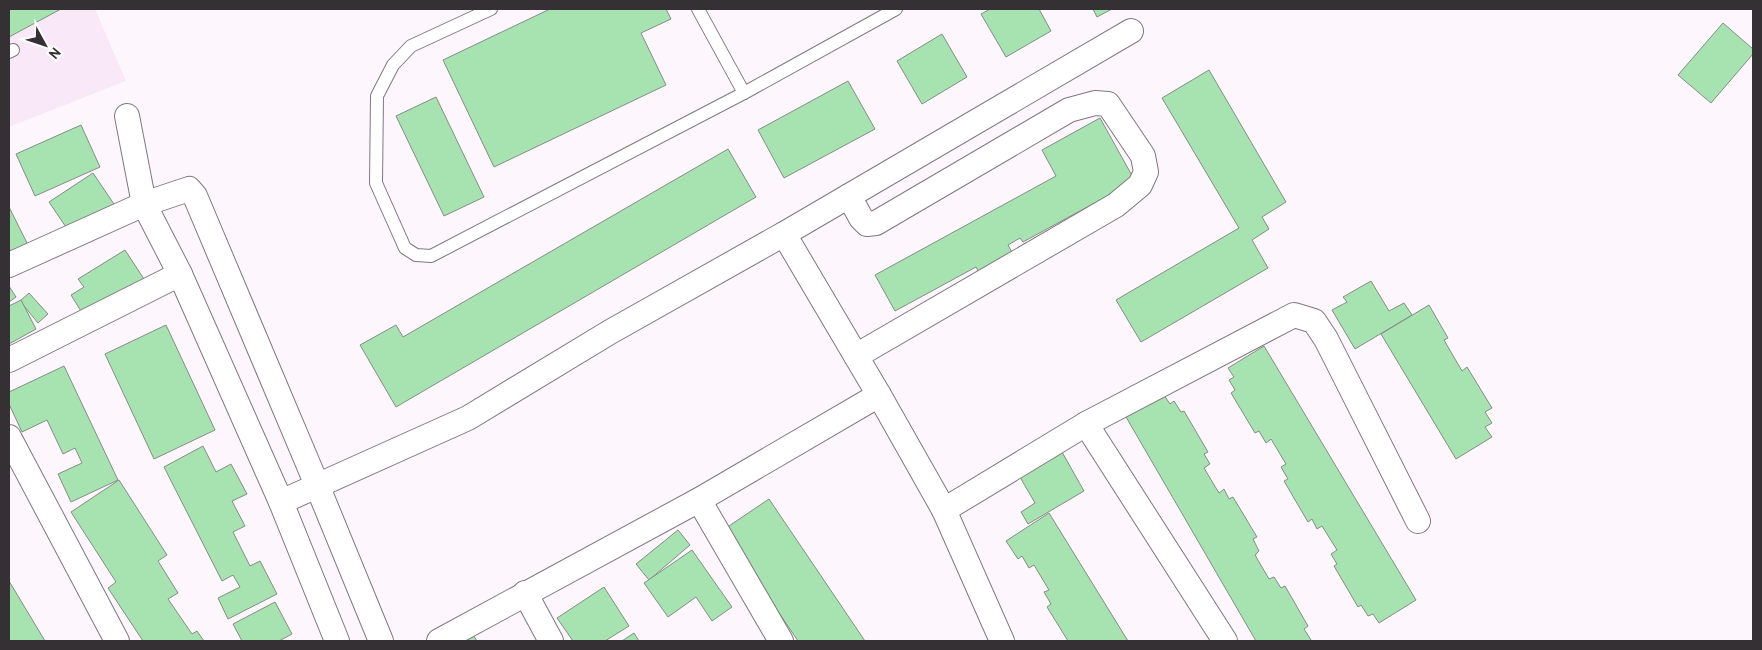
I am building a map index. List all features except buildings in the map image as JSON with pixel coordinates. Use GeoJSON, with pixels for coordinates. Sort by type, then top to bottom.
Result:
{"type":"FeatureCollection","features":[{"type":"Feature","properties":{"kind":"street"},"geometry":{"type":"LineString","coordinates":[[281,502],[468,418],[610,332],[784,234],[1131,31]]}},
{"type":"Feature","properties":{"kind":"street"},"geometry":{"type":"LineString","coordinates":[[849,196],[861,218],[867,224],[876,223],[1069,110],[1095,103],[1108,104],[1143,156],[1146,172],[1140,185],[1116,205],[856,356]]}},
{"type":"Feature","properties":{"kind":"street"},"geometry":{"type":"LineString","coordinates":[[127,116],[144,204],[180,274],[281,502],[337,641]]}},
{"type":"Feature","properties":{"kind":"street"},"geometry":{"type":"LineString","coordinates":[[9,265],[144,204],[189,189],[195,196],[381,641]]}},
{"type":"Feature","properties":{"kind":"street"},"geometry":{"type":"LineString","coordinates":[[784,234],[944,510],[1002,641]]}},
{"type":"Feature","properties":{"kind":"street"},"geometry":{"type":"LineString","coordinates":[[9,360],[180,274]]}},
{"type":"Feature","properties":{"kind":"street"},"geometry":{"type":"LineString","coordinates":[[944,510],[1086,424],[1294,315],[1314,321],[1326,339],[1418,521]]}},
{"type":"Feature","properties":{"kind":"street"},"geometry":{"type":"LineString","coordinates":[[439,641],[699,500],[879,395]]}},
{"type":"Feature","properties":{"kind":"street"},"geometry":{"type":"LineString","coordinates":[[1086,424],[1225,641]]}},
{"type":"Feature","properties":{"kind":"street"},"geometry":{"type":"LineString","coordinates":[[9,437],[117,641]]}},
{"type":"Feature","properties":{"kind":"street"},"geometry":{"type":"LineString","coordinates":[[699,500],[781,641]]}},
{"type":"Feature","properties":{"kind":"street"},"geometry":{"type":"LineString","coordinates":[[525,593],[551,641]]}},
{"type":"Feature","properties":{"kind":"lane"},"geometry":{"type":"LineString","coordinates":[[491,9],[411,46],[393,65],[377,96],[376,183],[405,248],[416,255],[431,256],[744,94],[896,9]]}},
{"type":"Feature","properties":{"kind":"lane"},"geometry":{"type":"LineString","coordinates":[[698,9],[744,94]]}},
{"type":"Feature","properties":{"kind":"shaded area"},"geometry":{"type":"Polygon","coordinates":[[[9,9],[95,9],[126,81],[9,127],[9,9]]]}}]}
